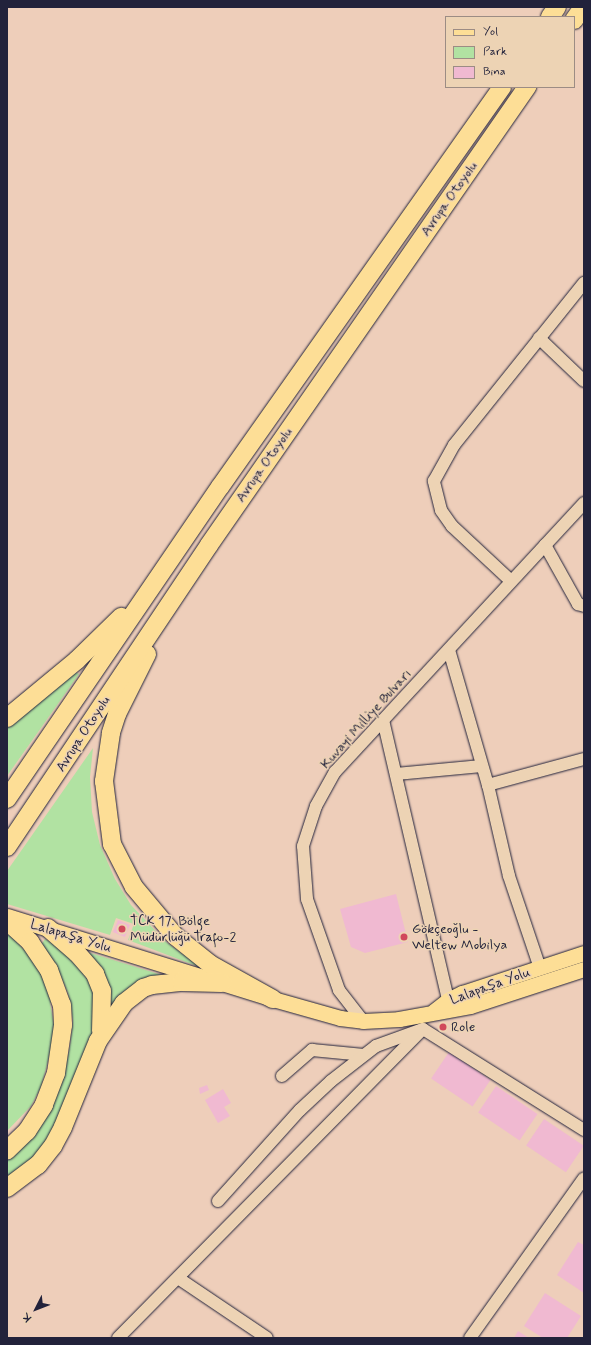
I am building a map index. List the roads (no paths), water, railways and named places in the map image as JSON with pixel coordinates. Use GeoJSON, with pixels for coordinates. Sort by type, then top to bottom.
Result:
{"type":"FeatureCollection","features":[{"type":"Feature","properties":{"kind":"highway"},"geometry":{"type":"LineString","coordinates":[[551,16],[557,7]]}},
{"type":"Feature","properties":{"kind":"highway"},"geometry":{"type":"LineString","coordinates":[[575,19],[583,7]]}},
{"type":"Feature","properties":{"kind":"highway","name":"Avrupa Otoyolu"},"geometry":{"type":"LineString","coordinates":[[7,799],[141,602],[501,88]]}},
{"type":"Feature","properties":{"kind":"highway","name":"Avrupa Otoyolu"},"geometry":{"type":"LineString","coordinates":[[7,846],[163,614],[526,88]]}},
{"type":"Feature","properties":{"kind":"highway"},"geometry":{"type":"LineString","coordinates":[[7,718],[77,660],[123,616],[141,602]]}},
{"type":"Feature","properties":{"kind":"highway"},"geometry":{"type":"LineString","coordinates":[[163,614],[146,657],[117,714],[111,733],[104,781],[112,844],[134,887],[175,936],[210,964],[273,999]]}},
{"type":"Feature","properties":{"kind":"highway"},"geometry":{"type":"LineString","coordinates":[[7,921],[30,942],[49,970],[62,1006],[63,1025],[56,1073],[44,1105],[27,1131],[7,1150]]}},
{"type":"Feature","properties":{"kind":"highway"},"geometry":{"type":"LineString","coordinates":[[7,1188],[38,1165],[53,1146],[64,1127],[104,1022],[100,983],[89,965],[48,928]]}},
{"type":"Feature","properties":{"kind":"highway"},"geometry":{"type":"LineString","coordinates":[[98,1041],[117,1010],[143,988],[166,982],[222,983]]}},
{"type":"Feature","properties":{"kind":"main road","name":"Lalapaşa Yolu"},"geometry":{"type":"LineString","coordinates":[[7,916],[273,999],[340,1018],[363,1021],[399,1019],[430,1012],[470,1006],[584,968]]}},
{"type":"Feature","properties":{"kind":"main road","name":"Lalapaşa Yolu"},"geometry":{"type":"LineString","coordinates":[[430,1012],[448,1000],[584,953]]}},
{"type":"Feature","properties":{"kind":"street"},"geometry":{"type":"LineString","coordinates":[[511,581],[452,526],[441,510],[434,481],[454,445],[584,283]]}},
{"type":"Feature","properties":{"kind":"street"},"geometry":{"type":"LineString","coordinates":[[539,338],[584,381]]}},
{"type":"Feature","properties":{"kind":"street","name":"Kuvayi Milliye Bulvarı"},"geometry":{"type":"LineString","coordinates":[[363,1021],[338,990],[307,899],[304,846],[316,806],[335,772],[584,503]]}},
{"type":"Feature","properties":{"kind":"street"},"geometry":{"type":"LineString","coordinates":[[545,545],[582,608]]}},
{"type":"Feature","properties":{"kind":"street"},"geometry":{"type":"LineString","coordinates":[[449,650],[488,784],[509,876],[540,968]]}},
{"type":"Feature","properties":{"kind":"street"},"geometry":{"type":"LineString","coordinates":[[383,720],[448,1000]]}},
{"type":"Feature","properties":{"kind":"street"},"geometry":{"type":"LineString","coordinates":[[488,784],[584,759]]}},
{"type":"Feature","properties":{"kind":"street"},"geometry":{"type":"LineString","coordinates":[[396,774],[482,766]]}},
{"type":"Feature","properties":{"kind":"street"},"geometry":{"type":"LineString","coordinates":[[118,1338],[423,1029],[430,1012]]}},
{"type":"Feature","properties":{"kind":"street"},"geometry":{"type":"LineString","coordinates":[[218,1201],[300,1110],[331,1081],[376,1046],[423,1029]]}},
{"type":"Feature","properties":{"kind":"street"},"geometry":{"type":"LineString","coordinates":[[423,1029],[584,1130]]}},
{"type":"Feature","properties":{"kind":"street"},"geometry":{"type":"LineString","coordinates":[[282,1076],[312,1050],[364,1055]]}},
{"type":"Feature","properties":{"kind":"street"},"geometry":{"type":"LineString","coordinates":[[470,1338],[584,1178]]}},
{"type":"Feature","properties":{"kind":"street"},"geometry":{"type":"LineString","coordinates":[[178,1278],[267,1338]]}},
{"type":"Feature","properties":{"kind":"place","name":"TCK 17. Bölge Müdürlüğü Trafo-2"},"geometry":{"type":"Point","coordinates":[122,929]}},
{"type":"Feature","properties":{"kind":"place","name":"Gökçeoğlu - Weltew Mobilya"},"geometry":{"type":"Point","coordinates":[404,937]}},
{"type":"Feature","properties":{"kind":"place","name":"Role"},"geometry":{"type":"Point","coordinates":[443,1027]}}]}
